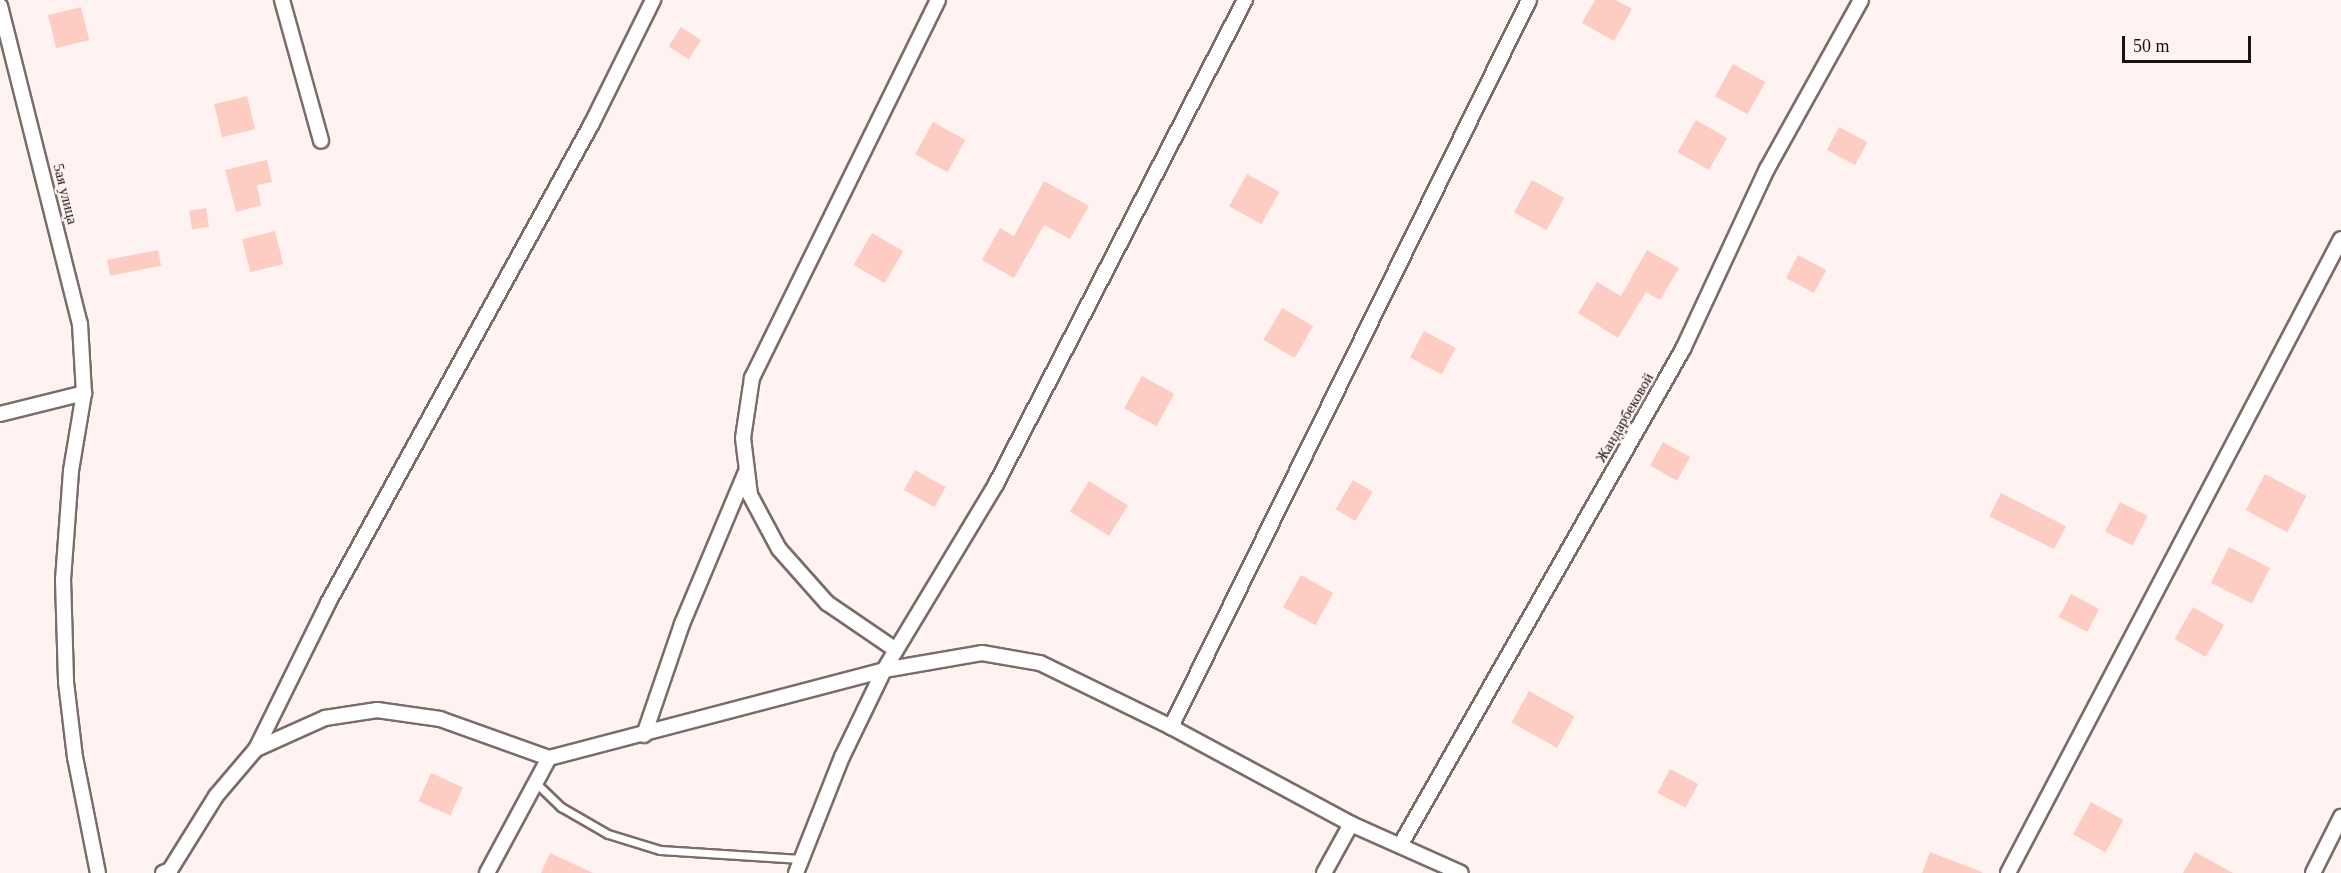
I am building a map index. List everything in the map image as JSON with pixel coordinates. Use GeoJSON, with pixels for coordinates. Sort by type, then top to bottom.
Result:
{"type":"FeatureCollection","features":[{"type":"Feature","properties":{"kind":"street"},"geometry":{"type":"LineString","coordinates":[[282,0],[321,141]]}},
{"type":"Feature","properties":{"kind":"street"},"geometry":{"type":"LineString","coordinates":[[168,872],[216,796],[256,749],[328,603],[591,125],[653,0]]}},
{"type":"Feature","properties":{"kind":"street"},"geometry":{"type":"LineString","coordinates":[[896,650],[827,603],[779,549],[750,495],[745,474],[742,438],[752,378],[938,0]]}},
{"type":"Feature","properties":{"kind":"street"},"geometry":{"type":"LineString","coordinates":[[796,873],[842,757],[884,670],[996,484],[1245,0]]}},
{"type":"Feature","properties":{"kind":"street"},"geometry":{"type":"LineString","coordinates":[[1171,727],[1529,0]]}},
{"type":"Feature","properties":{"kind":"street","name":"Жандарбековой"},"geometry":{"type":"LineString","coordinates":[[1401,844],[1683,349],[1767,170],[1860,0]]}},
{"type":"Feature","properties":{"kind":"street","name":"5ая улица"},"geometry":{"type":"LineString","coordinates":[[0,6],[80,324],[84,393],[71,471],[63,579],[66,682],[75,758],[98,873]]}},
{"type":"Feature","properties":{"kind":"street"},"geometry":{"type":"LineString","coordinates":[[2008,873],[2341,239]]}},
{"type":"Feature","properties":{"kind":"street"},"geometry":{"type":"LineString","coordinates":[[0,414],[84,393]]}},
{"type":"Feature","properties":{"kind":"street"},"geometry":{"type":"LineString","coordinates":[[644,735],[682,624],[745,474]]}},
{"type":"Feature","properties":{"kind":"street"},"geometry":{"type":"LineString","coordinates":[[256,749],[325,717],[377,710],[440,719],[549,758],[644,735],[884,670],[982,653],[1040,663],[1171,727],[1352,824],[1401,844],[1461,873]]}},
{"type":"Feature","properties":{"kind":"street"},"geometry":{"type":"LineString","coordinates":[[487,873],[549,758]]}},
{"type":"Feature","properties":{"kind":"street"},"geometry":{"type":"LineString","coordinates":[[2313,873],[2341,817]]}},
{"type":"Feature","properties":{"kind":"street"},"geometry":{"type":"LineString","coordinates":[[1324,873],[1352,824]]}},
{"type":"Feature","properties":{"kind":"lane"},"geometry":{"type":"LineString","coordinates":[[536,783],[561,807],[608,834],[660,850],[803,859]]}},
{"type":"Feature","properties":{"kind":"building"},"geometry":{"type":"Polygon","coordinates":[[[1595,0],[1616,0],[1632,9],[1614,41],[1582,23],[1595,0]]]}},
{"type":"Feature","properties":{"kind":"building"},"geometry":{"type":"Polygon","coordinates":[[[81,7],[89,40],[56,48],[48,15],[81,7]]]}},
{"type":"Feature","properties":{"kind":"building"},"geometry":{"type":"Polygon","coordinates":[[[681,27],[701,40],[689,59],[668,46],[681,27]]]}},
{"type":"Feature","properties":{"kind":"building"},"geometry":{"type":"Polygon","coordinates":[[[1733,64],[1765,82],[1747,114],[1715,96],[1733,64]]]}},
{"type":"Feature","properties":{"kind":"building"},"geometry":{"type":"Polygon","coordinates":[[[247,96],[255,129],[222,137],[214,104],[247,96]]]}},
{"type":"Feature","properties":{"kind":"building"},"geometry":{"type":"Polygon","coordinates":[[[1696,120],[1727,138],[1709,170],[1678,152],[1696,120]]]}},
{"type":"Feature","properties":{"kind":"building"},"geometry":{"type":"Polygon","coordinates":[[[933,122],[965,140],[947,172],[915,154],[933,122]]]}},
{"type":"Feature","properties":{"kind":"building"},"geometry":{"type":"Polygon","coordinates":[[[1839,127],[1867,142],[1855,165],[1827,150],[1839,127]]]}},
{"type":"Feature","properties":{"kind":"building"},"geometry":{"type":"Polygon","coordinates":[[[267,160],[272,182],[257,185],[261,205],[236,212],[225,170],[267,160]]]}},
{"type":"Feature","properties":{"kind":"building"},"geometry":{"type":"Polygon","coordinates":[[[1247,174],[1279,192],[1261,224],[1229,206],[1247,174]]]}},
{"type":"Feature","properties":{"kind":"building"},"geometry":{"type":"Polygon","coordinates":[[[1532,180],[1564,198],[1546,230],[1514,212],[1532,180]]]}},
{"type":"Feature","properties":{"kind":"building"},"geometry":{"type":"Polygon","coordinates":[[[1044,181],[1089,206],[1070,239],[1044,225],[1014,278],[982,260],[1000,228],[1014,236],[1044,181]]]}},
{"type":"Feature","properties":{"kind":"building"},"geometry":{"type":"Polygon","coordinates":[[[206,208],[209,227],[192,229],[189,211],[206,208]]]}},
{"type":"Feature","properties":{"kind":"building"},"geometry":{"type":"Polygon","coordinates":[[[275,231],[283,264],[250,272],[242,239],[275,231]]]}},
{"type":"Feature","properties":{"kind":"building"},"geometry":{"type":"Polygon","coordinates":[[[872,233],[903,251],[885,283],[854,265],[872,233]]]}},
{"type":"Feature","properties":{"kind":"building"},"geometry":{"type":"Polygon","coordinates":[[[158,250],[161,266],[110,276],[107,260],[158,250]]]}},
{"type":"Feature","properties":{"kind":"building"},"geometry":{"type":"Polygon","coordinates":[[[1647,250],[1679,268],[1660,300],[1646,292],[1618,338],[1578,313],[1597,282],[1621,296],[1647,250]]]}},
{"type":"Feature","properties":{"kind":"building"},"geometry":{"type":"Polygon","coordinates":[[[1798,255],[1826,270],[1814,293],[1786,278],[1798,255]]]}},
{"type":"Feature","properties":{"kind":"building"},"geometry":{"type":"Polygon","coordinates":[[[1282,308],[1313,326],[1295,358],[1264,340],[1282,308]]]}},
{"type":"Feature","properties":{"kind":"building"},"geometry":{"type":"Polygon","coordinates":[[[1424,331],[1456,348],[1442,374],[1410,357],[1424,331]]]}},
{"type":"Feature","properties":{"kind":"building"},"geometry":{"type":"Polygon","coordinates":[[[1142,376],[1174,394],[1156,426],[1124,408],[1142,376]]]}},
{"type":"Feature","properties":{"kind":"building"},"geometry":{"type":"Polygon","coordinates":[[[1663,442],[1690,457],[1677,481],[1650,466],[1663,442]]]}},
{"type":"Feature","properties":{"kind":"building"},"geometry":{"type":"Polygon","coordinates":[[[915,470],[946,487],[934,507],[904,490],[915,470]]]}},
{"type":"Feature","properties":{"kind":"building"},"geometry":{"type":"Polygon","coordinates":[[[2265,474],[2306,496],[2287,532],[2246,510],[2265,474]]]}},
{"type":"Feature","properties":{"kind":"building"},"geometry":{"type":"Polygon","coordinates":[[[1353,480],[1373,492],[1355,521],[1335,509],[1353,480]]]}},
{"type":"Feature","properties":{"kind":"building"},"geometry":{"type":"Polygon","coordinates":[[[1089,481],[1128,505],[1109,536],[1070,512],[1089,481]]]}},
{"type":"Feature","properties":{"kind":"building"},"geometry":{"type":"Polygon","coordinates":[[[2001,493],[2066,526],[2054,549],[1989,516],[2001,493]]]}},
{"type":"Feature","properties":{"kind":"building"},"geometry":{"type":"Polygon","coordinates":[[[2120,502],[2148,516],[2133,545],[2105,531],[2120,502]]]}},
{"type":"Feature","properties":{"kind":"building"},"geometry":{"type":"Polygon","coordinates":[[[2229,547],[2270,568],[2252,604],[2211,583],[2229,547]]]}},
{"type":"Feature","properties":{"kind":"building"},"geometry":{"type":"Polygon","coordinates":[[[1301,575],[1333,593],[1315,625],[1283,607],[1301,575]]]}},
{"type":"Feature","properties":{"kind":"building"},"geometry":{"type":"Polygon","coordinates":[[[2071,594],[2099,609],[2087,632],[2059,617],[2071,594]]]}},
{"type":"Feature","properties":{"kind":"building"},"geometry":{"type":"Polygon","coordinates":[[[2193,607],[2224,625],[2206,657],[2174,639],[2193,607]]]}},
{"type":"Feature","properties":{"kind":"building"},"geometry":{"type":"Polygon","coordinates":[[[1529,691],[1574,716],[1557,748],[1512,722],[1529,691]]]}},
{"type":"Feature","properties":{"kind":"building"},"geometry":{"type":"Polygon","coordinates":[[[1670,769],[1698,784],[1686,808],[1657,793],[1670,769]]]}},
{"type":"Feature","properties":{"kind":"building"},"geometry":{"type":"Polygon","coordinates":[[[431,773],[463,787],[450,816],[418,801],[431,773]]]}},
{"type":"Feature","properties":{"kind":"building"},"geometry":{"type":"Polygon","coordinates":[[[2091,802],[2123,820],[2105,852],[2073,834],[2091,802]]]}},
{"type":"Feature","properties":{"kind":"building"},"geometry":{"type":"Polygon","coordinates":[[[1930,852],[1982,872],[1982,873],[1922,873],[1930,852]]]}},
{"type":"Feature","properties":{"kind":"building"},"geometry":{"type":"Polygon","coordinates":[[[2195,852],[2233,873],[2183,873],[2195,852]]]}},
{"type":"Feature","properties":{"kind":"building"},"geometry":{"type":"Polygon","coordinates":[[[550,853],[593,873],[541,873],[550,853]]]}}]}
